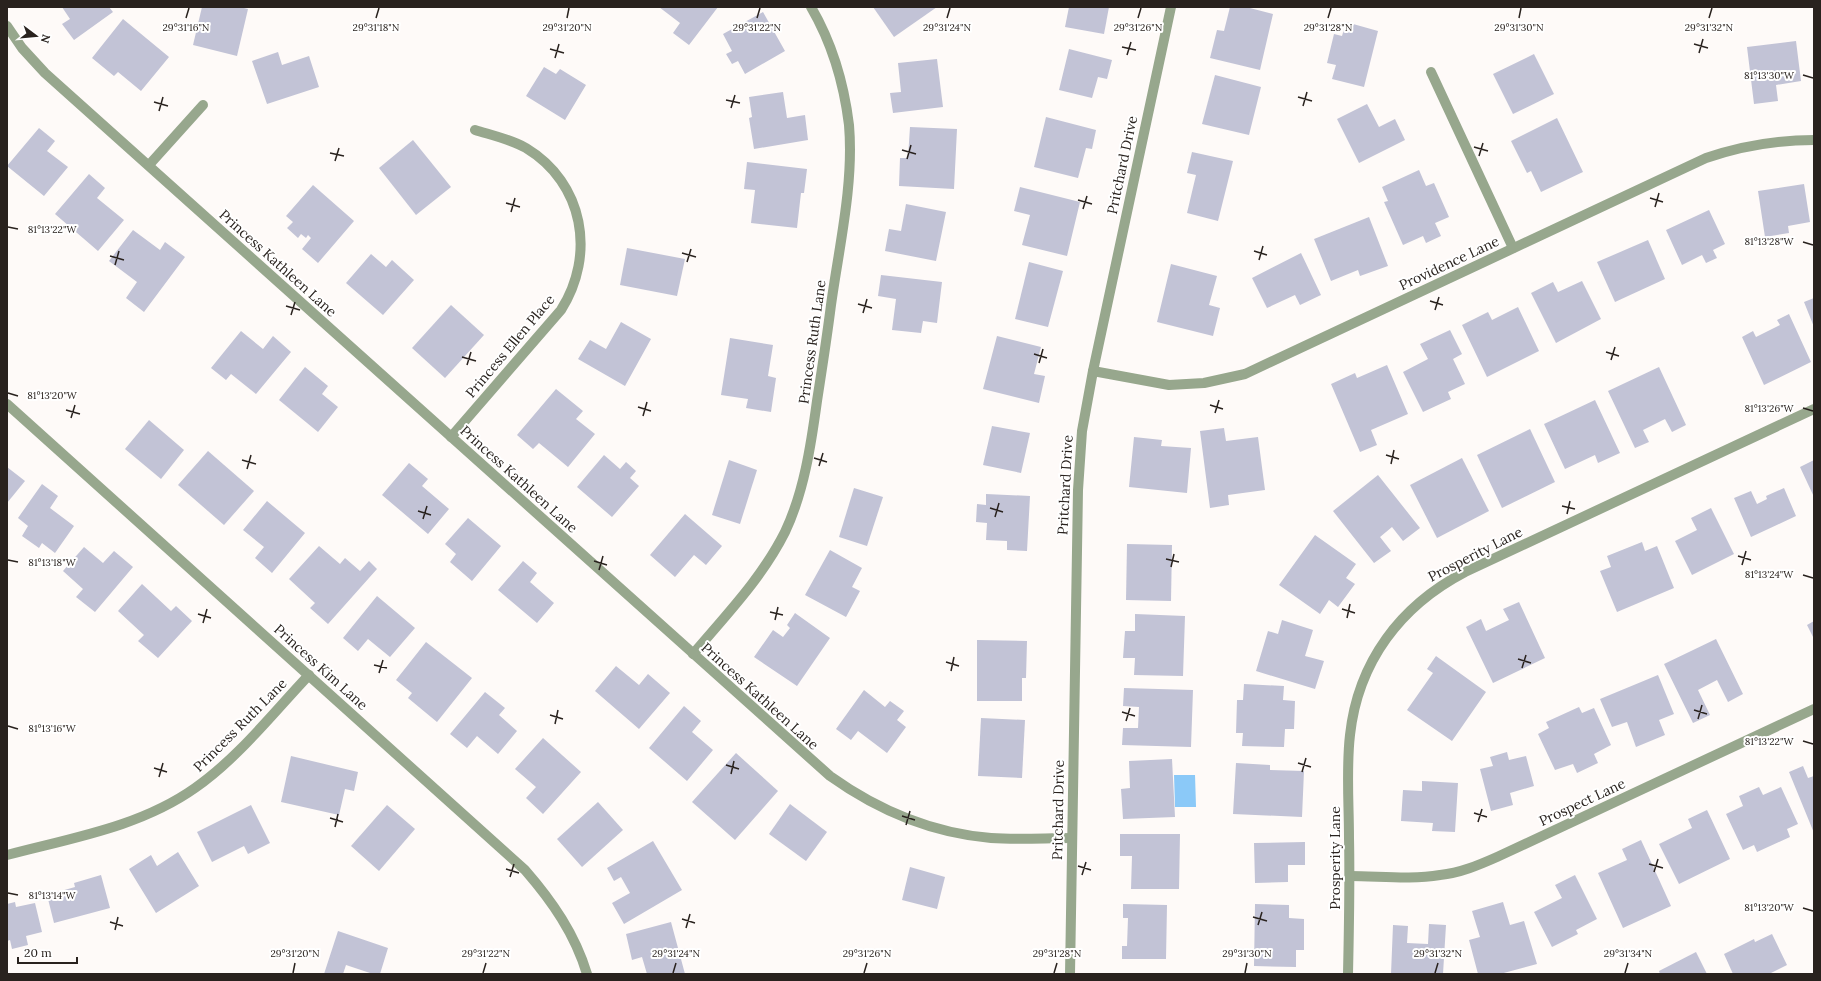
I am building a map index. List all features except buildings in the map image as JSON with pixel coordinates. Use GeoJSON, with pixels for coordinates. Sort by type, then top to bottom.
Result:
{"type":"FeatureCollection","features":[{"type":"Feature","properties":{"kind":"street","name":"Princess Ruth Lane"},"geometry":{"type":"LineString","coordinates":[[693,654],[750,586],[777,546],[785,531],[799,495],[812,435],[848,187],[850,145],[846,106],[837,69],[831,49],[811,7]]}},
{"type":"Feature","properties":{"kind":"street","name":"Pritchard Drive"},"geometry":{"type":"LineString","coordinates":[[1070,974],[1076,547],[1080,460],[1084,423],[1093,371],[1171,7]]}},
{"type":"Feature","properties":{"kind":"street","name":"Princess Kathleen Lane"},"geometry":{"type":"LineString","coordinates":[[7,26],[33,61],[812,762],[847,788],[876,806],[907,820],[975,836],[1003,838],[1071,838]]}},
{"type":"Feature","properties":{"kind":"street"},"geometry":{"type":"LineString","coordinates":[[1431,72],[1513,248]]}},
{"type":"Feature","properties":{"kind":"street"},"geometry":{"type":"LineString","coordinates":[[149,165],[203,105]]}},
{"type":"Feature","properties":{"kind":"street","name":"Princess Ellen Place"},"geometry":{"type":"LineString","coordinates":[[450,437],[561,310],[568,299],[577,278],[582,252],[581,238],[575,209],[570,196],[554,173],[535,154],[525,148],[474,130]]}},
{"type":"Feature","properties":{"kind":"street","name":"Providence Lane"},"geometry":{"type":"LineString","coordinates":[[1093,371],[1169,385],[1204,383],[1232,378],[1259,368],[1706,158],[1726,151],[1770,142],[1814,140]]}},
{"type":"Feature","properties":{"kind":"street","name":"Princess Kim Lane"},"geometry":{"type":"LineString","coordinates":[[7,404],[525,870],[549,899],[570,931],[578,947],[588,974]]}},
{"type":"Feature","properties":{"kind":"street","name":"Prosperity Lane"},"geometry":{"type":"LineString","coordinates":[[1348,974],[1350,876],[1348,759],[1354,709],[1364,678],[1371,663],[1397,624],[1409,611],[1437,587],[1465,572],[1814,409]]}},
{"type":"Feature","properties":{"kind":"street","name":"Princess Ruth Lane"},"geometry":{"type":"LineString","coordinates":[[7,855],[118,825],[152,812],[194,789],[219,770],[309,675]]}},
{"type":"Feature","properties":{"kind":"street","name":"Prospect Lane"},"geometry":{"type":"LineString","coordinates":[[1350,876],[1426,877],[1469,868],[1504,854],[1814,709]]}},
{"type":"Feature","properties":{"kind":"water"},"geometry":{"type":"Polygon","coordinates":[[[1174,775],[1195,775],[1196,807],[1175,807],[1174,775]]]}}]}
